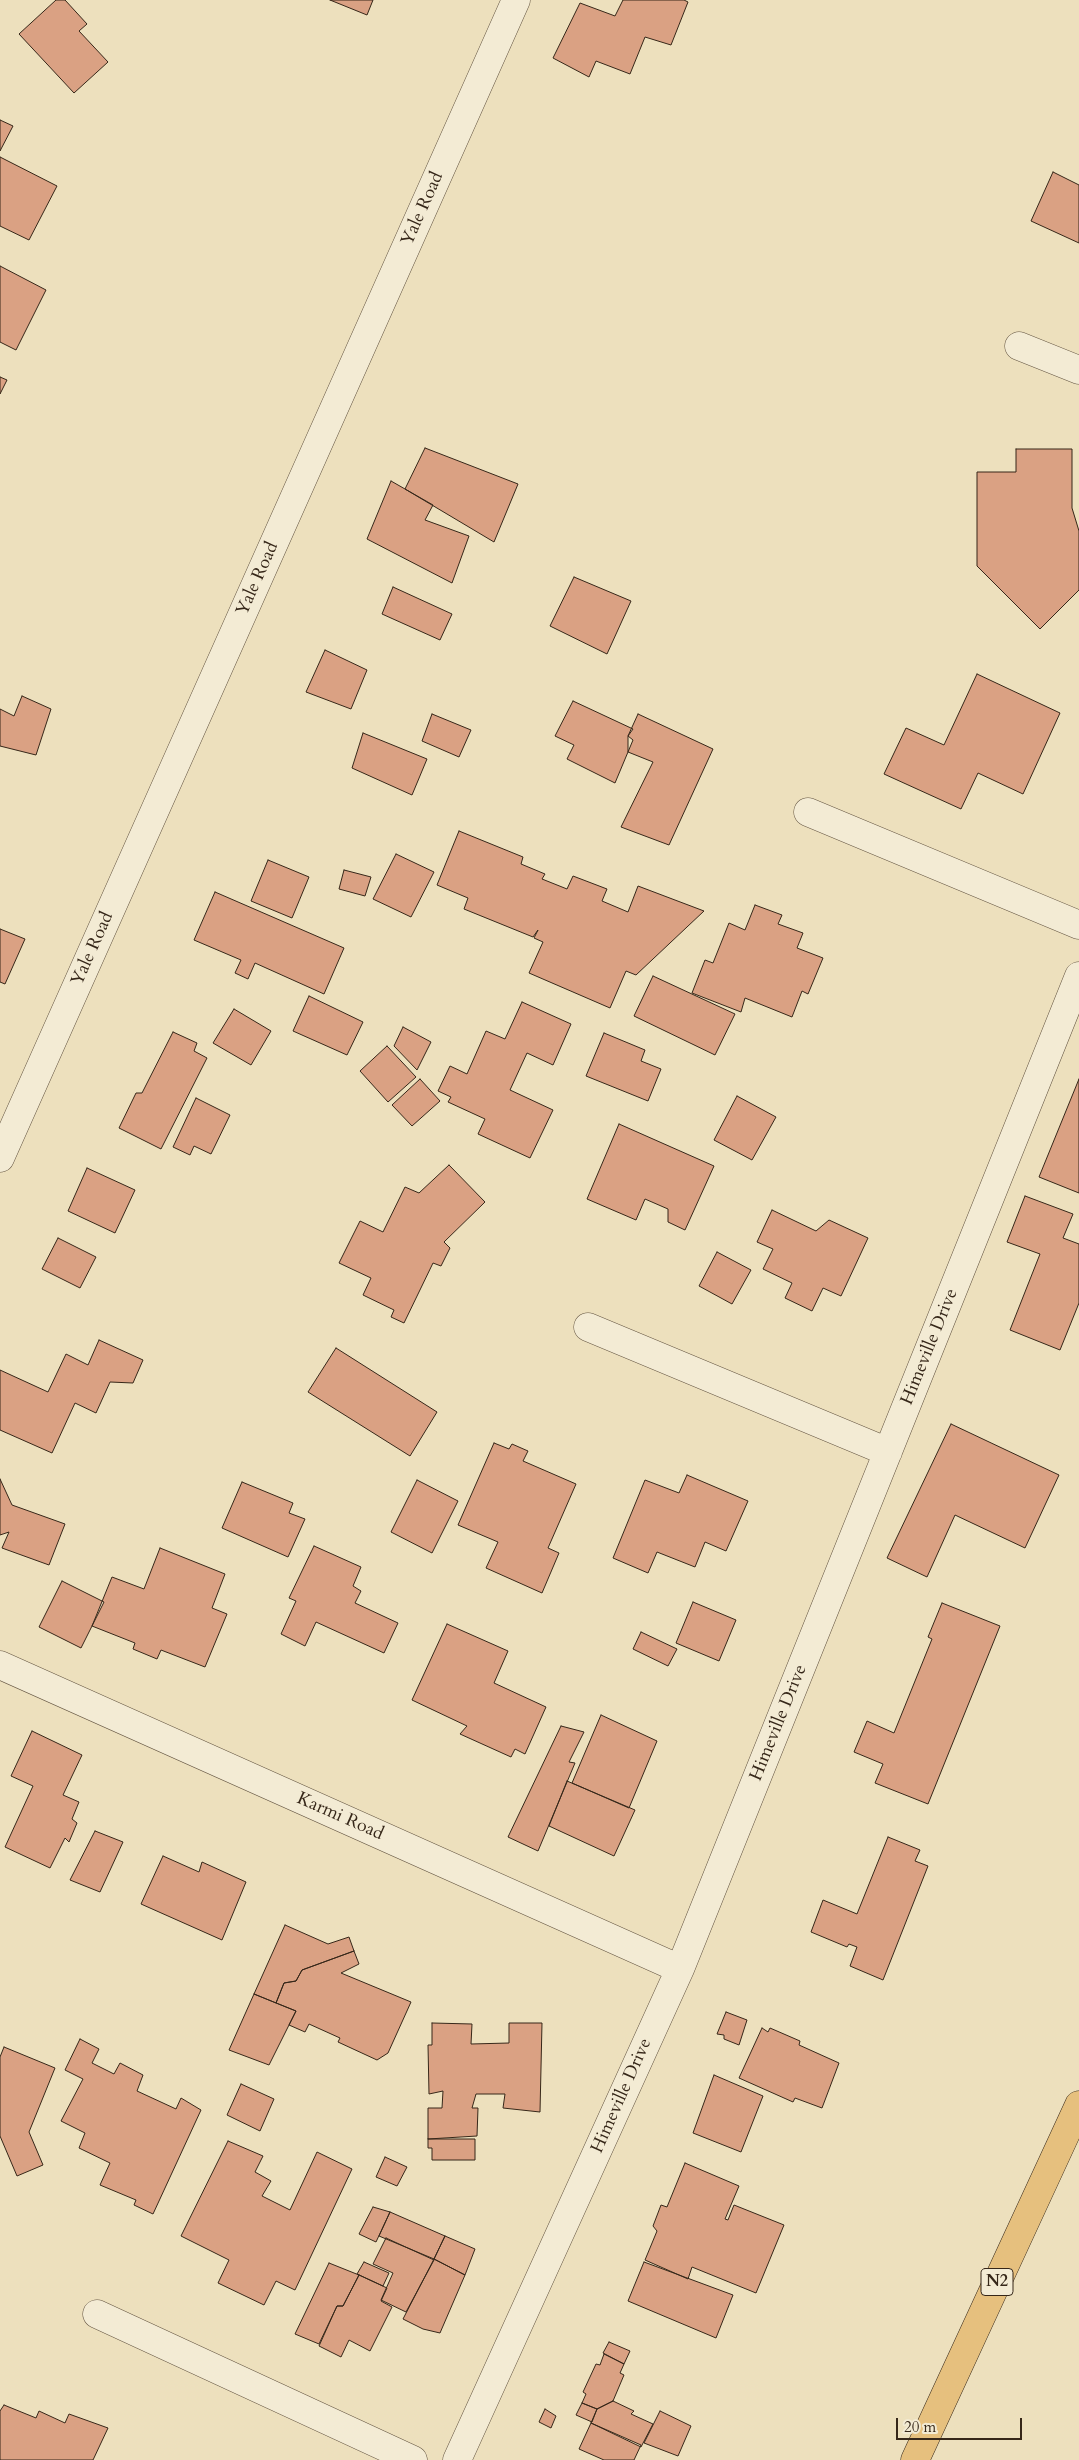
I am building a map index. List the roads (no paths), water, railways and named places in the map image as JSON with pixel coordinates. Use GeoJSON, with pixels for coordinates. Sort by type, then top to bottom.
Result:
{"type":"FeatureCollection","features":[{"type":"Feature","properties":{"kind":"highway"},"geometry":{"type":"LineString","coordinates":[[1060,2147],[1079,2097]]}},
{"type":"Feature","properties":{"kind":"highway","name":"N2"},"geometry":{"type":"LineString","coordinates":[[915,2460],[1079,2105]]}},
{"type":"Feature","properties":{"kind":"street","name":"Yale Road"},"geometry":{"type":"LineString","coordinates":[[0,1158],[516,0]]}},
{"type":"Feature","properties":{"kind":"street"},"geometry":{"type":"LineString","coordinates":[[1019,346],[1079,370]]}},
{"type":"Feature","properties":{"kind":"street"},"geometry":{"type":"LineString","coordinates":[[808,812],[1079,925]]}},
{"type":"Feature","properties":{"kind":"street","name":"Himeville Drive"},"geometry":{"type":"LineString","coordinates":[[457,2460],[680,1969],[1079,976]]}},
{"type":"Feature","properties":{"kind":"street"},"geometry":{"type":"LineString","coordinates":[[588,1327],[888,1452]]}},
{"type":"Feature","properties":{"kind":"street","name":"Karmi Road"},"geometry":{"type":"LineString","coordinates":[[0,1665],[680,1969]]}},
{"type":"Feature","properties":{"kind":"street"},"geometry":{"type":"LineString","coordinates":[[97,2314],[413,2460]]}}]}
